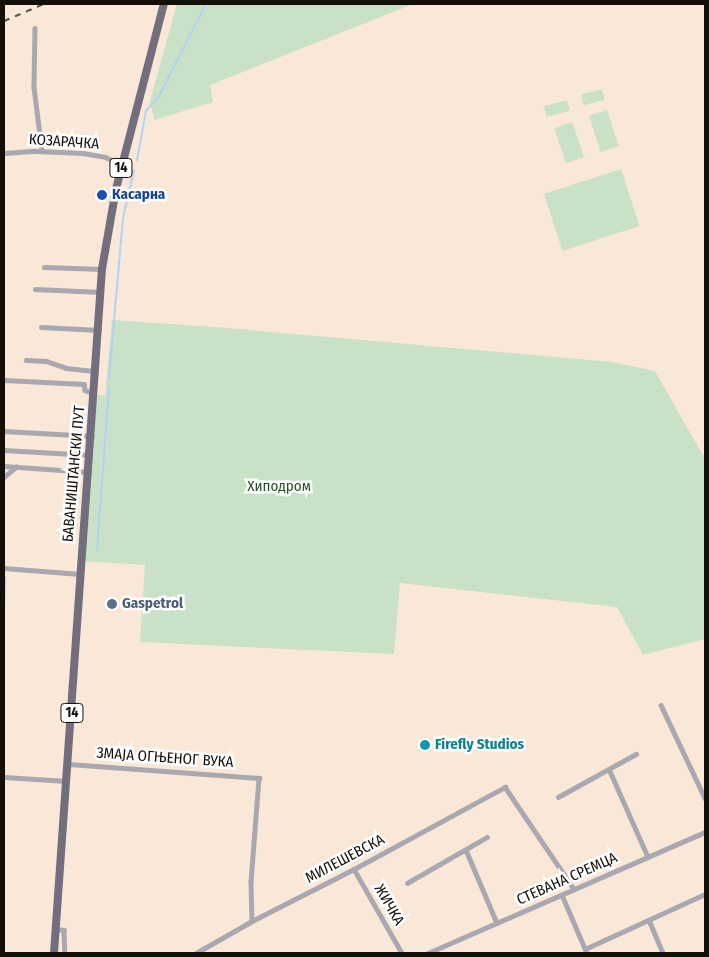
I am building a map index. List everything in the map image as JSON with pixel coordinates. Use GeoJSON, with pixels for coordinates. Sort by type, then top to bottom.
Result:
{"type":"FeatureCollection","features":[{"type":"Feature","properties":{"kind":"main road","name":"БАВАНИШТАНСКИ ПУТ"},"geometry":{"type":"LineString","coordinates":[[54,953],[68,781],[80,574],[92,436],[102,269],[107,233],[122,164],[164,4]]}},
{"type":"Feature","properties":{"kind":"street"},"geometry":{"type":"LineString","coordinates":[[35,28],[34,87],[42,151]]}},
{"type":"Feature","properties":{"kind":"street","name":"КОЗАРАЧКА"},"geometry":{"type":"LineString","coordinates":[[4,153],[42,151],[83,153],[105,157],[122,164]]}},
{"type":"Feature","properties":{"kind":"street"},"geometry":{"type":"LineString","coordinates":[[44,267],[102,269]]}},
{"type":"Feature","properties":{"kind":"street"},"geometry":{"type":"LineString","coordinates":[[35,289],[101,292]]}},
{"type":"Feature","properties":{"kind":"street"},"geometry":{"type":"LineString","coordinates":[[41,327],[99,330]]}},
{"type":"Feature","properties":{"kind":"street"},"geometry":{"type":"LineString","coordinates":[[26,360],[46,361],[66,368],[96,371]]}},
{"type":"Feature","properties":{"kind":"street"},"geometry":{"type":"LineString","coordinates":[[4,380],[84,384],[85,390],[94,394]]}},
{"type":"Feature","properties":{"kind":"street"},"geometry":{"type":"LineString","coordinates":[[4,431],[92,436]]}},
{"type":"Feature","properties":{"kind":"street"},"geometry":{"type":"LineString","coordinates":[[4,450],[90,455]]}},
{"type":"Feature","properties":{"kind":"street"},"geometry":{"type":"LineString","coordinates":[[4,466],[89,472]]}},
{"type":"Feature","properties":{"kind":"street"},"geometry":{"type":"LineString","coordinates":[[4,478],[16,467]]}},
{"type":"Feature","properties":{"kind":"street"},"geometry":{"type":"LineString","coordinates":[[4,568],[80,574]]}},
{"type":"Feature","properties":{"kind":"street"},"geometry":{"type":"LineString","coordinates":[[661,705],[705,798]]}},
{"type":"Feature","properties":{"kind":"street"},"geometry":{"type":"LineString","coordinates":[[558,797],[636,754]]}},
{"type":"Feature","properties":{"kind":"street","name":"ЗМАЈА ОГЊЕНОГ ВУКА"},"geometry":{"type":"LineString","coordinates":[[69,764],[259,778],[251,881],[252,921]]}},
{"type":"Feature","properties":{"kind":"street"},"geometry":{"type":"LineString","coordinates":[[609,769],[648,857]]}},
{"type":"Feature","properties":{"kind":"street"},"geometry":{"type":"LineString","coordinates":[[4,777],[68,781]]}},
{"type":"Feature","properties":{"kind":"street","name":"МИЛЕШЕВСКА"},"geometry":{"type":"LineString","coordinates":[[196,953],[252,921],[354,869],[506,787],[574,889]]}},
{"type":"Feature","properties":{"kind":"street","name":"СТЕВАНА СРЕМЦА"},"geometry":{"type":"LineString","coordinates":[[428,953],[705,832]]}},
{"type":"Feature","properties":{"kind":"street"},"geometry":{"type":"LineString","coordinates":[[407,883],[487,837]]}},
{"type":"Feature","properties":{"kind":"street"},"geometry":{"type":"LineString","coordinates":[[466,850],[497,923]]}},
{"type":"Feature","properties":{"kind":"street","name":"ЖИЧКА"},"geometry":{"type":"LineString","coordinates":[[354,869],[402,953]]}},
{"type":"Feature","properties":{"kind":"street"},"geometry":{"type":"LineString","coordinates":[[562,895],[586,951],[705,894]]}},
{"type":"Feature","properties":{"kind":"street"},"geometry":{"type":"LineString","coordinates":[[649,920],[663,953]]}},
{"type":"Feature","properties":{"kind":"street"},"geometry":{"type":"LineString","coordinates":[[56,928],[64,930],[65,953]]}},
{"type":"Feature","properties":{"kind":"street"},"geometry":{"type":"LineString","coordinates":[[206,948],[209,953]]}},
{"type":"Feature","properties":{"kind":"green space"},"geometry":{"type":"Polygon","coordinates":[[[177,4],[413,4],[210,85],[213,102],[154,120],[150,101],[177,4]]]}},
{"type":"Feature","properties":{"kind":"green space"},"geometry":{"type":"Polygon","coordinates":[[[602,89],[605,100],[584,105],[581,95],[602,89]]]}},
{"type":"Feature","properties":{"kind":"green space"},"geometry":{"type":"Polygon","coordinates":[[[567,100],[570,111],[547,117],[544,106],[567,100]]]}},
{"type":"Feature","properties":{"kind":"green space"},"geometry":{"type":"Polygon","coordinates":[[[607,110],[619,146],[601,152],[589,116],[607,110]]]}},
{"type":"Feature","properties":{"kind":"green space"},"geometry":{"type":"Polygon","coordinates":[[[572,122],[584,157],[566,163],[554,128],[572,122]]]}},
{"type":"Feature","properties":{"kind":"green space"},"geometry":{"type":"Polygon","coordinates":[[[621,169],[640,226],[563,251],[544,194],[621,169]]]}},
{"type":"Feature","properties":{"kind":"green space","name":"Хиподром"},"geometry":{"type":"Polygon","coordinates":[[[112,320],[227,328],[612,362],[655,371],[705,459],[705,639],[643,655],[617,607],[400,583],[394,654],[140,642],[145,565],[80,561],[94,394],[105,396],[112,320]]]}},
{"type":"Feature","properties":{"kind":"waterway"},"geometry":{"type":"LineString","coordinates":[[137,160],[146,111],[159,96],[206,4]]}},
{"type":"Feature","properties":{"kind":"waterway"},"geometry":{"type":"LineString","coordinates":[[109,378],[123,218],[134,170]]}},
{"type":"Feature","properties":{"kind":"waterway"},"geometry":{"type":"LineString","coordinates":[[97,550],[109,387]]}},
{"type":"Feature","properties":{"kind":"waterway"},"geometry":{"type":"LineString","coordinates":[[4,610],[5,577]]}},
{"type":"Feature","properties":{"kind":"railway"},"geometry":{"type":"LineString","coordinates":[[4,21],[44,4]]}},
{"type":"Feature","properties":{"kind":"place","name":"Касарна"},"geometry":{"type":"Point","coordinates":[102,195]}},
{"type":"Feature","properties":{"kind":"place","name":"Gaspetrol"},"geometry":{"type":"Point","coordinates":[112,604]}},
{"type":"Feature","properties":{"kind":"place","name":"Firefly Studios"},"geometry":{"type":"Point","coordinates":[425,745]}}]}
